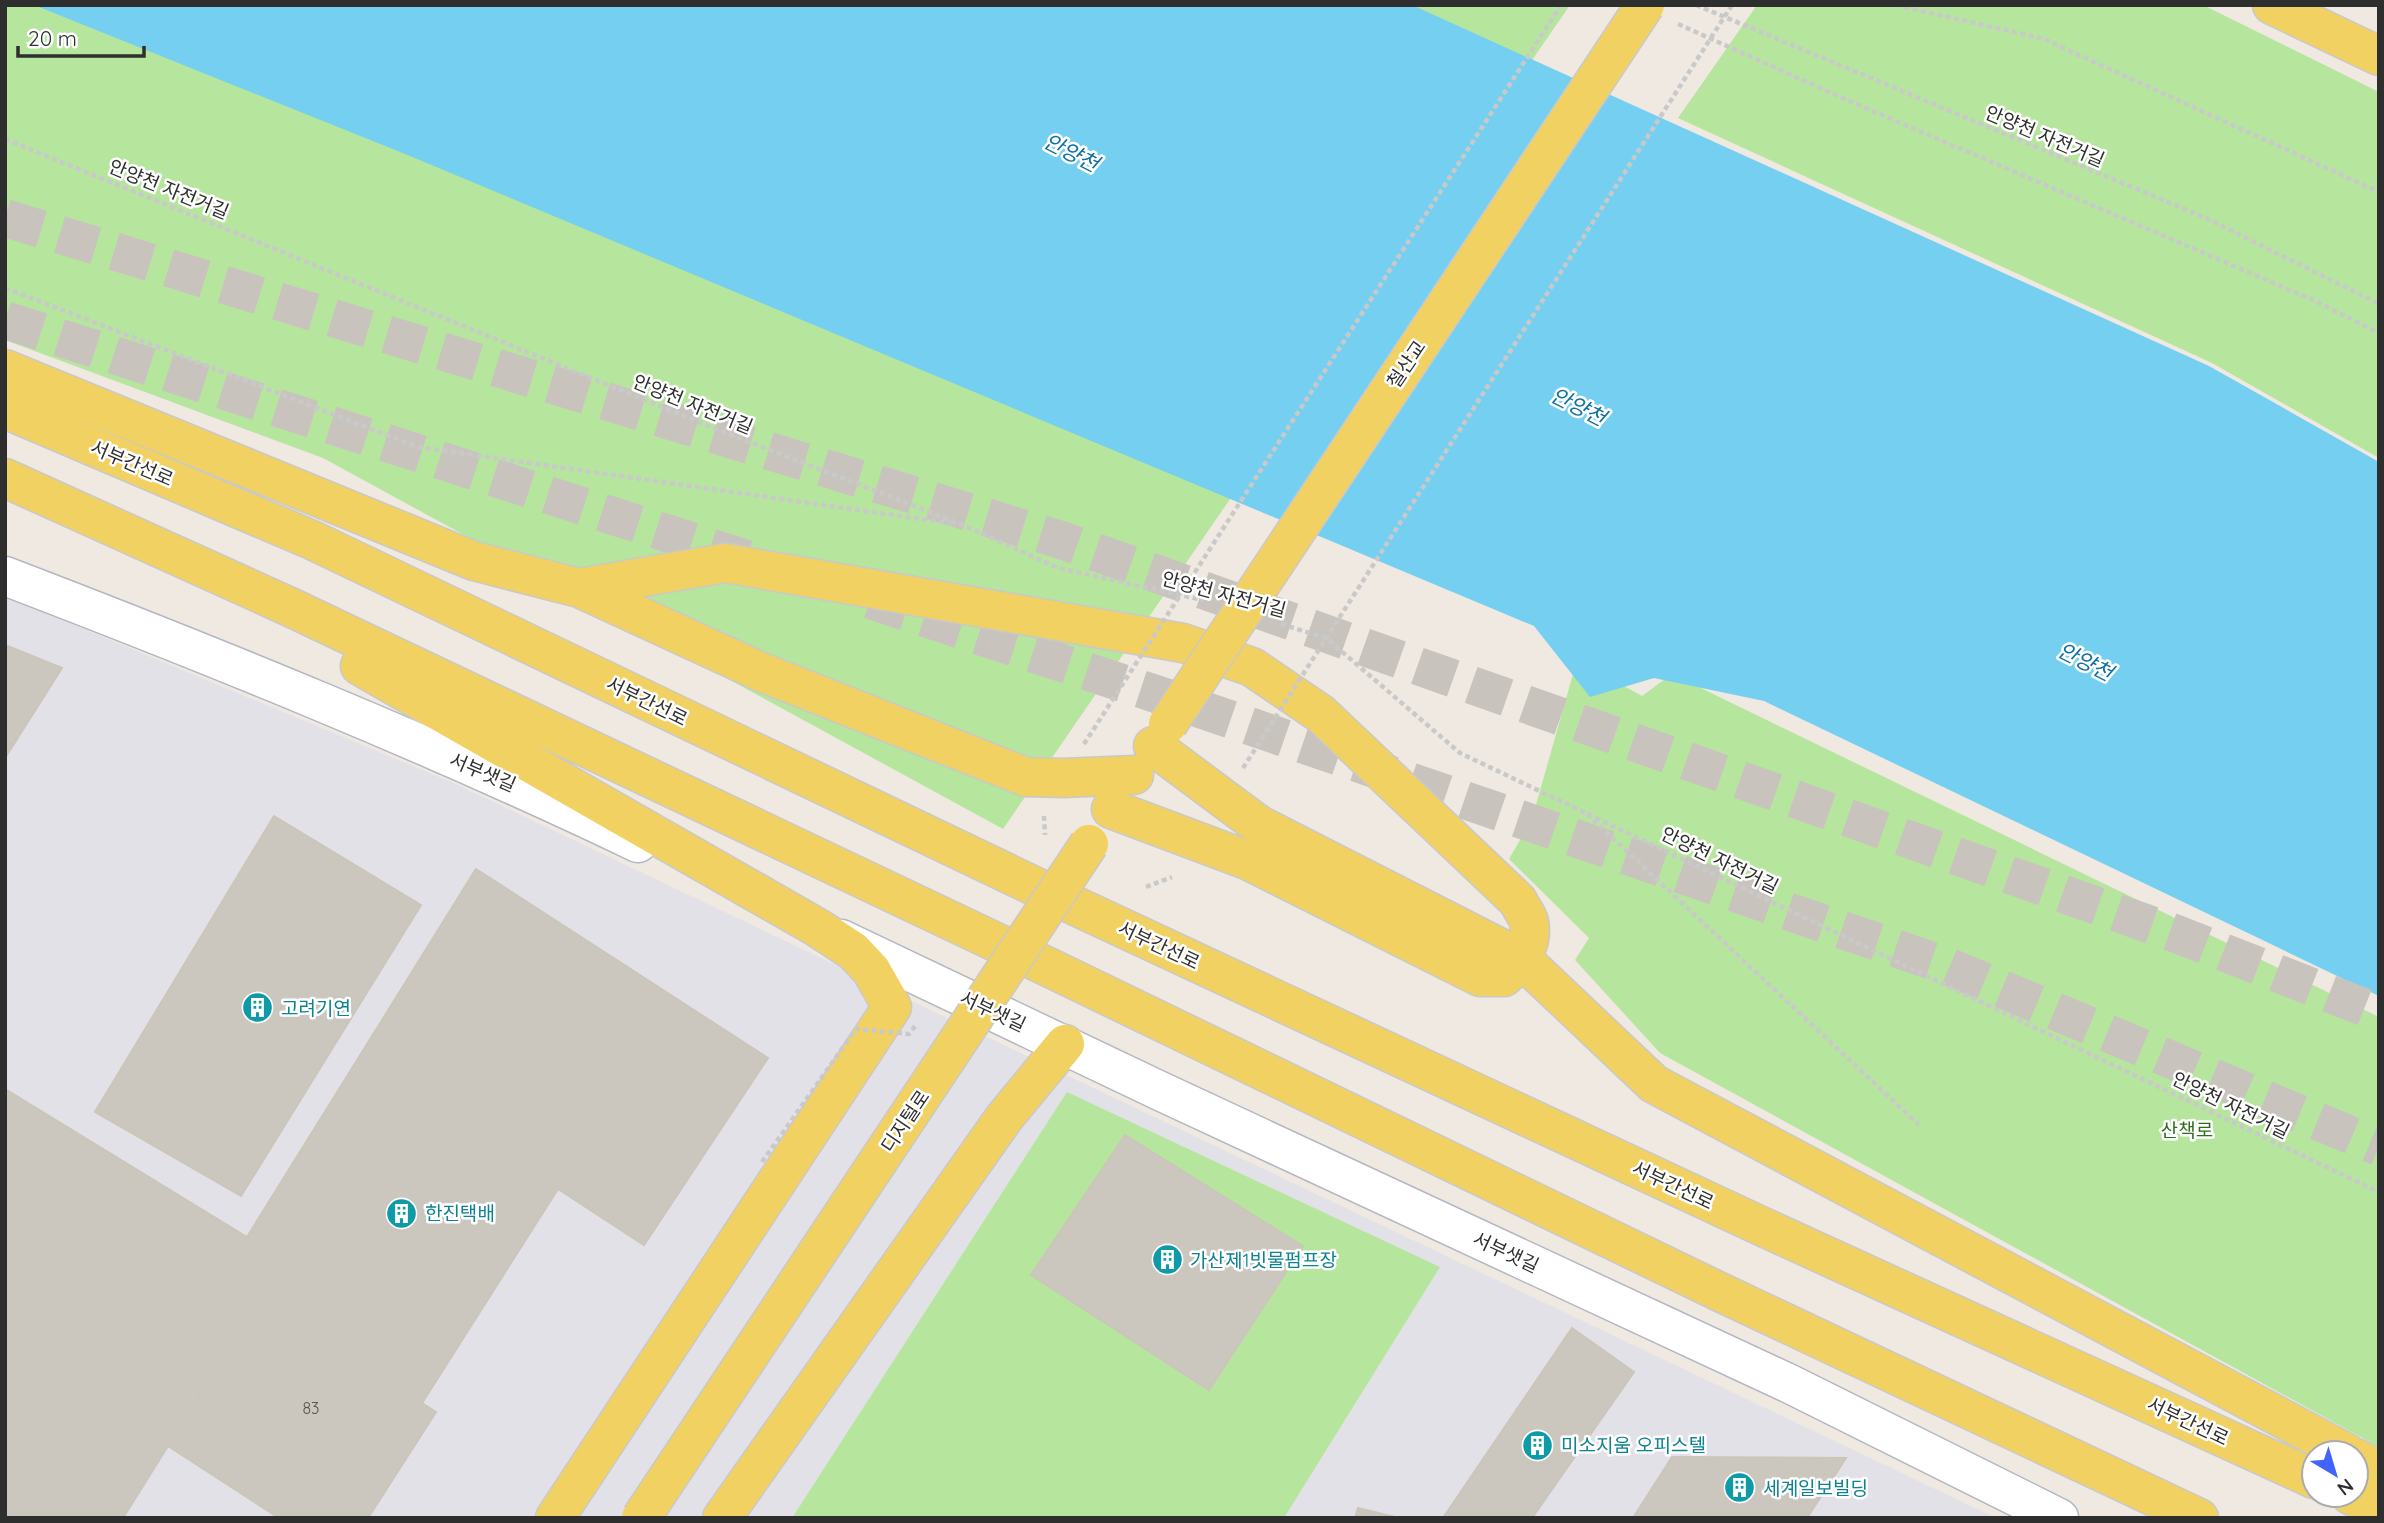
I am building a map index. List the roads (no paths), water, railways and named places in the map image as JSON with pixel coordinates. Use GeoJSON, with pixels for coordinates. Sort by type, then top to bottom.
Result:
{"type":"FeatureCollection","features":[{"type":"Feature","properties":{"kind":"main road"},"geometry":{"type":"LineString","coordinates":[[2272,5],[2379,56]]}},
{"type":"Feature","properties":{"kind":"main road","name":"철산교"},"geometry":{"type":"LineString","coordinates":[[1152,748],[1621,41],[1659,11]]}},
{"type":"Feature","properties":{"kind":"main road"},"geometry":{"type":"LineString","coordinates":[[5,369],[474,561],[579,588],[761,672],[1026,777],[1063,778],[1152,748],[1259,825],[1522,959],[1601,1037],[1654,1084],[2321,1439]]}},
{"type":"Feature","properties":{"kind":"main road","name":"서부간선로"},"geometry":{"type":"LineString","coordinates":[[5,409],[312,540],[1094,915],[1761,1226],[2300,1473]]}},
{"type":"Feature","properties":{"kind":"main road"},"geometry":{"type":"LineString","coordinates":[[5,478],[290,607],[1044,964],[1722,1293],[2199,1518]]}},
{"type":"Feature","properties":{"kind":"main road"},"geometry":{"type":"LineString","coordinates":[[139,540],[818,928],[853,951],[907,1012],[555,1518]]}},
{"type":"Feature","properties":{"kind":"main road"},"geometry":{"type":"LineString","coordinates":[[579,588],[725,563],[1184,643],[1252,667],[1321,714],[1518,901],[1529,922],[1529,940],[1522,959],[1504,977],[1480,977],[1247,860],[1111,810]]}},
{"type":"Feature","properties":{"kind":"main road","name":"디지털로"},"geometry":{"type":"LineString","coordinates":[[641,1518],[1152,748]]}},
{"type":"Feature","properties":{"kind":"main road"},"geometry":{"type":"LineString","coordinates":[[722,1518],[1004,1118],[1065,1044]]}},
{"type":"Feature","properties":{"kind":"street","name":"서부샛길"},"geometry":{"type":"LineString","coordinates":[[5,576],[182,644],[551,801],[1158,1090],[1790,1384],[2059,1518]]}},
{"type":"Feature","properties":{"kind":"street","name":"서부샛길"},"geometry":{"type":"LineString","coordinates":[[907,1012],[951,991]]}},
{"type":"Feature","properties":{"kind":"water","name":"안양천"},"geometry":{"type":"Polygon","coordinates":[[[34,5],[1412,5],[2209,366],[2379,462],[2379,996],[1764,701],[1654,678],[1590,697],[1534,626],[410,156],[34,5]]]}},
{"type":"Feature","properties":{"kind":"tunnel"},"geometry":{"type":"LineString","coordinates":[[5,218],[1061,540],[2174,933],[2379,1013]]}},
{"type":"Feature","properties":{"kind":"tunnel"},"geometry":{"type":"LineString","coordinates":[[5,320],[756,562]]}},
{"type":"Feature","properties":{"kind":"tunnel"},"geometry":{"type":"LineString","coordinates":[[870,600],[1168,698],[1947,966],[2379,1147]]}},
{"type":"Feature","properties":{"kind":"place","name":"고려기연"},"geometry":{"type":"Point","coordinates":[258,1008]}},
{"type":"Feature","properties":{"kind":"place","name":"한진택배"},"geometry":{"type":"Point","coordinates":[402,1213]}},
{"type":"Feature","properties":{"kind":"place","name":"가산제1빗물펌프장"},"geometry":{"type":"Point","coordinates":[1167,1260]}},
{"type":"Feature","properties":{"kind":"place","name":"미소지움 오피스텔"},"geometry":{"type":"Point","coordinates":[1538,1445]}},
{"type":"Feature","properties":{"kind":"place","name":"세계일보빌딩"},"geometry":{"type":"Point","coordinates":[1740,1488]}},
{"type":"Feature","properties":{"kind":"park label","name":"산책로"},"geometry":{"type":"Point","coordinates":[2187,1130]}}]}
